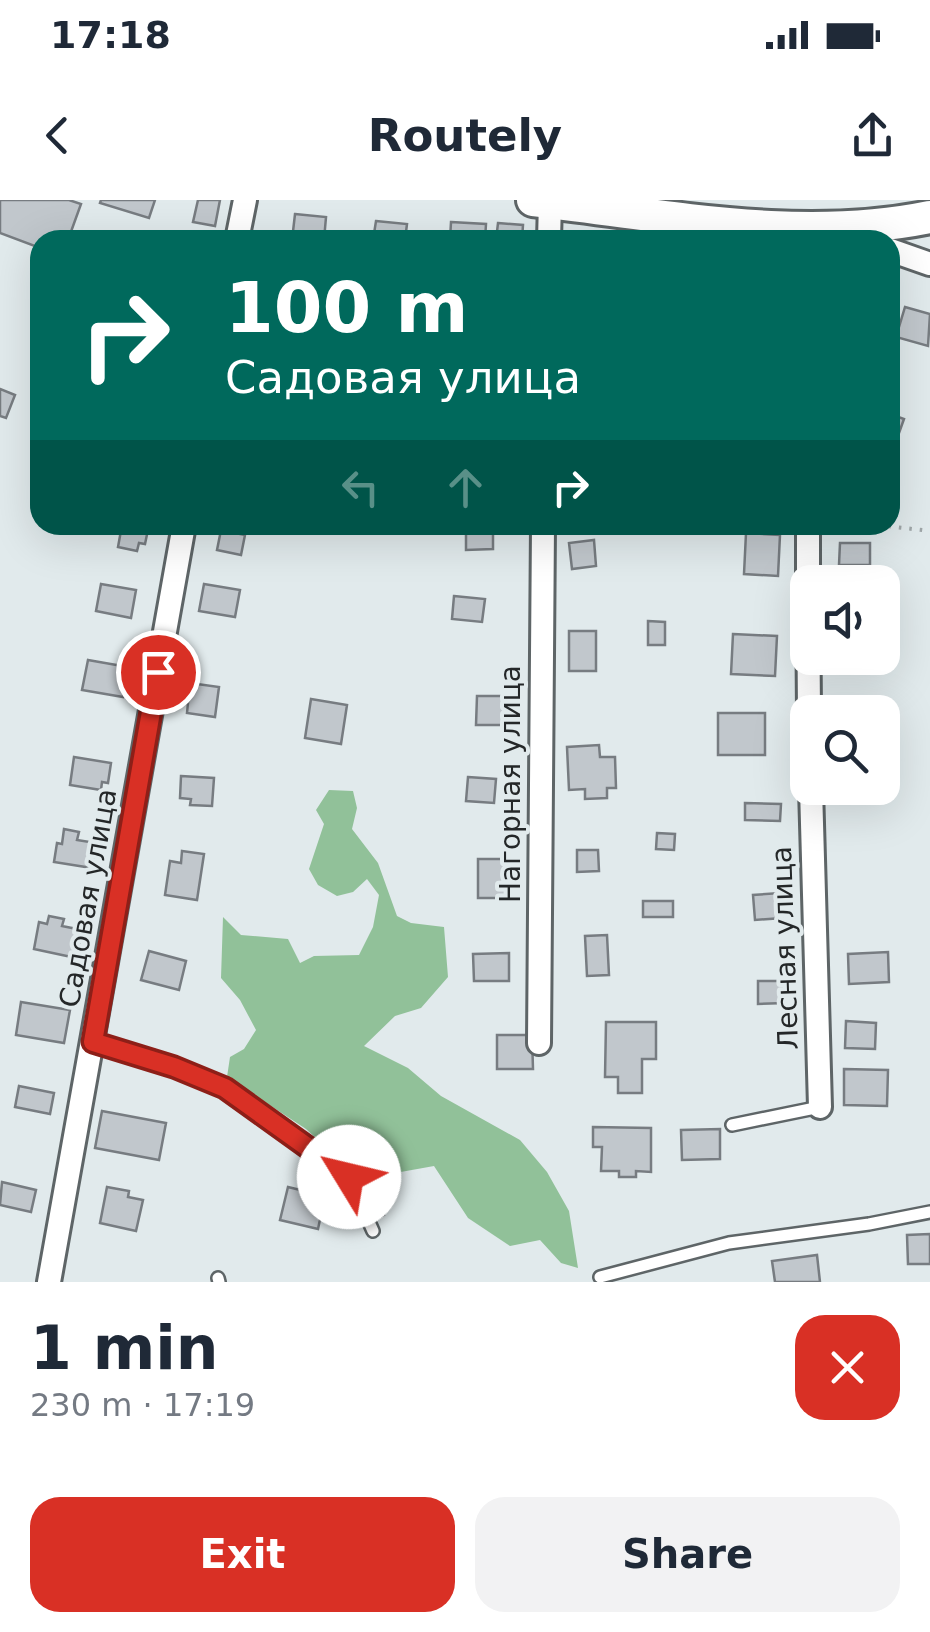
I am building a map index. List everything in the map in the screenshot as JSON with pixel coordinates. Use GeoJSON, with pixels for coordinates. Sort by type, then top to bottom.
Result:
{"type":"FeatureCollection","features":[{"type":"Feature","properties":{"kind":"street"},"geometry":{"type":"LineString","coordinates":[[239,230],[245,200]]}},
{"type":"Feature","properties":{"kind":"street"},"geometry":{"type":"LineString","coordinates":[[548,230],[544,201],[686,220],[818,230]]}},
{"type":"Feature","properties":{"kind":"street"},"geometry":{"type":"LineString","coordinates":[[881,230],[930,217]]}},
{"type":"Feature","properties":{"kind":"street"},"geometry":{"type":"LineString","coordinates":[[900,247],[930,264]]}},
{"type":"Feature","properties":{"kind":"street","name":"Садовая улица"},"geometry":{"type":"LineString","coordinates":[[49,1282],[182,535]]}},
{"type":"Feature","properties":{"kind":"street","name":"Нагорная улица"},"geometry":{"type":"LineString","coordinates":[[539,1043],[543,535]]}},
{"type":"Feature","properties":{"kind":"street"},"geometry":{"type":"LineString","coordinates":[[808,535],[808,565]]}},
{"type":"Feature","properties":{"kind":"street","name":"Лесная улица"},"geometry":{"type":"LineString","coordinates":[[811,805],[820,1107]]}},
{"type":"Feature","properties":{"kind":"lane"},"geometry":{"type":"LineString","coordinates":[[93,1042],[174,1067],[225,1088],[349,1177],[373,1232]]}},
{"type":"Feature","properties":{"kind":"lane"},"geometry":{"type":"LineString","coordinates":[[732,1126],[820,1107]]}},
{"type":"Feature","properties":{"kind":"lane"},"geometry":{"type":"LineString","coordinates":[[600,1278],[730,1243],[930,1212]]}},
{"type":"Feature","properties":{"kind":"path"},"geometry":{"type":"LineString","coordinates":[[900,528],[930,531]]}},
{"type":"Feature","properties":{"kind":"green space"},"geometry":{"type":"Polygon","coordinates":[[[329,790],[353,791],[357,808],[352,829],[378,863],[397,916],[411,923],[444,927],[448,977],[421,1008],[395,1016],[364,1046],[408,1068],[441,1096],[520,1140],[547,1172],[569,1211],[578,1268],[561,1263],[540,1240],[510,1246],[468,1218],[434,1166],[373,1177],[349,1168],[306,1129],[227,1077],[230,1057],[244,1049],[256,1030],[240,1000],[221,978],[223,917],[241,935],[288,939],[300,963],[314,956],[359,955],[373,927],[379,895],[367,879],[353,892],[337,896],[318,885],[309,869],[324,824],[316,810],[329,790]]]}},
{"type":"Feature","properties":{"kind":"building"},"geometry":{"type":"Polygon","coordinates":[[[0,200],[69,200],[81,204],[72,230],[30,230],[30,244],[0,233],[0,200]]]}},
{"type":"Feature","properties":{"kind":"building"},"geometry":{"type":"Polygon","coordinates":[[[155,200],[149,218],[100,203],[155,200]]]}},
{"type":"Feature","properties":{"kind":"building"},"geometry":{"type":"Polygon","coordinates":[[[198,200],[220,200],[215,226],[193,222],[198,200]]]}},
{"type":"Feature","properties":{"kind":"building"},"geometry":{"type":"Polygon","coordinates":[[[295,214],[326,217],[325,230],[293,230],[295,214]]]}},
{"type":"Feature","properties":{"kind":"building"},"geometry":{"type":"Polygon","coordinates":[[[376,221],[407,224],[406,230],[375,230],[376,221]]]}},
{"type":"Feature","properties":{"kind":"building"},"geometry":{"type":"Polygon","coordinates":[[[451,222],[486,224],[486,230],[451,230],[451,222]]]}},
{"type":"Feature","properties":{"kind":"building"},"geometry":{"type":"Polygon","coordinates":[[[498,223],[523,225],[523,230],[497,230],[498,223]]]}},
{"type":"Feature","properties":{"kind":"building"},"geometry":{"type":"Polygon","coordinates":[[[905,307],[930,314],[928,346],[900,338],[905,307]]]}},
{"type":"Feature","properties":{"kind":"building"},"geometry":{"type":"Polygon","coordinates":[[[0,389],[15,395],[6,418],[0,416],[0,389]]]}},
{"type":"Feature","properties":{"kind":"building"},"geometry":{"type":"Polygon","coordinates":[[[120,535],[147,535],[145,544],[139,543],[137,551],[118,547],[120,535]]]}},
{"type":"Feature","properties":{"kind":"building"},"geometry":{"type":"Polygon","coordinates":[[[220,535],[245,535],[241,555],[217,550],[220,535]]]}},
{"type":"Feature","properties":{"kind":"building"},"geometry":{"type":"Polygon","coordinates":[[[466,535],[493,535],[493,549],[466,550],[466,535]]]}},
{"type":"Feature","properties":{"kind":"building"},"geometry":{"type":"Polygon","coordinates":[[[746,535],[780,535],[778,576],[744,574],[746,535]]]}},
{"type":"Feature","properties":{"kind":"building"},"geometry":{"type":"Polygon","coordinates":[[[594,540],[596,566],[572,569],[569,543],[594,540]]]}},
{"type":"Feature","properties":{"kind":"building"},"geometry":{"type":"Polygon","coordinates":[[[840,543],[870,543],[870,565],[839,565],[840,543]]]}},
{"type":"Feature","properties":{"kind":"building"},"geometry":{"type":"Polygon","coordinates":[[[101,584],[136,590],[131,618],[96,611],[101,584]]]}},
{"type":"Feature","properties":{"kind":"building"},"geometry":{"type":"Polygon","coordinates":[[[204,584],[240,590],[235,617],[199,611],[204,584]]]}},
{"type":"Feature","properties":{"kind":"building"},"geometry":{"type":"Polygon","coordinates":[[[454,596],[485,599],[482,622],[452,619],[454,596]]]}},
{"type":"Feature","properties":{"kind":"building"},"geometry":{"type":"Polygon","coordinates":[[[648,621],[665,622],[665,645],[648,645],[648,621]]]}},
{"type":"Feature","properties":{"kind":"building"},"geometry":{"type":"Polygon","coordinates":[[[569,631],[596,631],[596,671],[569,671],[569,631]]]}},
{"type":"Feature","properties":{"kind":"building"},"geometry":{"type":"Polygon","coordinates":[[[733,634],[777,636],[775,676],[731,674],[733,634]]]}},
{"type":"Feature","properties":{"kind":"building"},"geometry":{"type":"Polygon","coordinates":[[[88,660],[128,667],[123,697],[82,690],[88,660]]]}},
{"type":"Feature","properties":{"kind":"building"},"geometry":{"type":"Polygon","coordinates":[[[190,683],[219,687],[215,717],[187,713],[190,683]]]}},
{"type":"Feature","properties":{"kind":"building"},"geometry":{"type":"Polygon","coordinates":[[[477,696],[506,696],[505,725],[476,725],[477,696]]]}},
{"type":"Feature","properties":{"kind":"building"},"geometry":{"type":"Polygon","coordinates":[[[311,699],[347,705],[341,744],[305,738],[311,699]]]}},
{"type":"Feature","properties":{"kind":"building"},"geometry":{"type":"Polygon","coordinates":[[[718,713],[765,713],[765,755],[718,755],[718,713]]]}},
{"type":"Feature","properties":{"kind":"building"},"geometry":{"type":"Polygon","coordinates":[[[599,745],[600,757],[615,757],[616,788],[607,788],[607,798],[585,799],[585,789],[569,790],[567,747],[599,745]]]}},
{"type":"Feature","properties":{"kind":"building"},"geometry":{"type":"Polygon","coordinates":[[[74,757],[111,763],[108,783],[102,782],[101,790],[70,785],[74,757]]]}},
{"type":"Feature","properties":{"kind":"building"},"geometry":{"type":"Polygon","coordinates":[[[181,776],[214,778],[212,806],[190,805],[191,799],[180,798],[181,776]]]}},
{"type":"Feature","properties":{"kind":"building"},"geometry":{"type":"Polygon","coordinates":[[[468,777],[496,779],[494,803],[466,801],[468,777]]]}},
{"type":"Feature","properties":{"kind":"building"},"geometry":{"type":"Polygon","coordinates":[[[745,803],[781,804],[780,821],[745,820],[745,803]]]}},
{"type":"Feature","properties":{"kind":"building"},"geometry":{"type":"Polygon","coordinates":[[[64,829],[79,832],[77,840],[96,843],[92,868],[54,862],[64,829]]]}},
{"type":"Feature","properties":{"kind":"building"},"geometry":{"type":"Polygon","coordinates":[[[657,833],[675,834],[674,850],[656,849],[657,833]]]}},
{"type":"Feature","properties":{"kind":"building"},"geometry":{"type":"Polygon","coordinates":[[[577,850],[598,850],[599,871],[577,872],[577,850]]]}},
{"type":"Feature","properties":{"kind":"building"},"geometry":{"type":"Polygon","coordinates":[[[182,851],[204,854],[197,900],[165,895],[170,861],[181,863],[182,851]]]}},
{"type":"Feature","properties":{"kind":"building"},"geometry":{"type":"Polygon","coordinates":[[[478,859],[510,859],[510,898],[478,898],[478,859]]]}},
{"type":"Feature","properties":{"kind":"building"},"geometry":{"type":"Polygon","coordinates":[[[780,893],[782,918],[755,920],[753,895],[780,893]]]}},
{"type":"Feature","properties":{"kind":"building"},"geometry":{"type":"Polygon","coordinates":[[[643,901],[673,901],[673,917],[643,917],[643,901]]]}},
{"type":"Feature","properties":{"kind":"building"},"geometry":{"type":"Polygon","coordinates":[[[49,916],[64,919],[62,926],[82,930],[76,958],[34,949],[39,922],[47,924],[49,916]]]}},
{"type":"Feature","properties":{"kind":"building"},"geometry":{"type":"Polygon","coordinates":[[[607,935],[609,975],[587,976],[585,936],[607,935]]]}},
{"type":"Feature","properties":{"kind":"building"},"geometry":{"type":"Polygon","coordinates":[[[149,951],[186,961],[179,990],[141,980],[149,951]]]}},
{"type":"Feature","properties":{"kind":"building"},"geometry":{"type":"Polygon","coordinates":[[[888,952],[889,982],[849,984],[848,954],[888,952]]]}},
{"type":"Feature","properties":{"kind":"building"},"geometry":{"type":"Polygon","coordinates":[[[509,953],[509,981],[474,981],[473,954],[509,953]]]}},
{"type":"Feature","properties":{"kind":"building"},"geometry":{"type":"Polygon","coordinates":[[[758,981],[784,981],[785,1003],[758,1004],[758,981]]]}},
{"type":"Feature","properties":{"kind":"building"},"geometry":{"type":"Polygon","coordinates":[[[21,1002],[70,1010],[64,1043],[16,1035],[21,1002]]]}},
{"type":"Feature","properties":{"kind":"building"},"geometry":{"type":"Polygon","coordinates":[[[846,1021],[876,1023],[875,1049],[845,1048],[846,1021]]]}},
{"type":"Feature","properties":{"kind":"building"},"geometry":{"type":"Polygon","coordinates":[[[606,1022],[656,1022],[656,1059],[642,1059],[642,1093],[618,1093],[618,1077],[605,1077],[606,1022]]]}},
{"type":"Feature","properties":{"kind":"building"},"geometry":{"type":"Polygon","coordinates":[[[497,1035],[532,1035],[533,1069],[497,1069],[497,1035]]]}},
{"type":"Feature","properties":{"kind":"building"},"geometry":{"type":"Polygon","coordinates":[[[844,1069],[888,1070],[887,1106],[844,1105],[844,1069]]]}},
{"type":"Feature","properties":{"kind":"building"},"geometry":{"type":"Polygon","coordinates":[[[19,1086],[54,1093],[50,1114],[15,1107],[19,1086]]]}},
{"type":"Feature","properties":{"kind":"building"},"geometry":{"type":"Polygon","coordinates":[[[102,1111],[166,1123],[159,1160],[95,1148],[102,1111]]]}},
{"type":"Feature","properties":{"kind":"building"},"geometry":{"type":"Polygon","coordinates":[[[593,1127],[651,1128],[651,1172],[636,1171],[636,1177],[619,1177],[619,1171],[601,1171],[602,1147],[593,1147],[593,1127]]]}},
{"type":"Feature","properties":{"kind":"building"},"geometry":{"type":"Polygon","coordinates":[[[720,1129],[720,1159],[682,1160],[681,1130],[720,1129]]]}},
{"type":"Feature","properties":{"kind":"building"},"geometry":{"type":"Polygon","coordinates":[[[2,1182],[36,1190],[31,1212],[0,1205],[2,1182]]]}},
{"type":"Feature","properties":{"kind":"building"},"geometry":{"type":"Polygon","coordinates":[[[107,1187],[129,1191],[128,1197],[143,1200],[136,1231],[100,1223],[107,1187]]]}},
{"type":"Feature","properties":{"kind":"building"},"geometry":{"type":"Polygon","coordinates":[[[288,1187],[325,1196],[318,1229],[280,1220],[288,1187]]]}},
{"type":"Feature","properties":{"kind":"building"},"geometry":{"type":"Polygon","coordinates":[[[371,1187],[384,1215],[376,1219],[364,1190],[371,1187]]]}},
{"type":"Feature","properties":{"kind":"building"},"geometry":{"type":"Polygon","coordinates":[[[930,1234],[930,1264],[908,1264],[907,1235],[930,1234]]]}},
{"type":"Feature","properties":{"kind":"building"},"geometry":{"type":"Polygon","coordinates":[[[817,1255],[820,1282],[775,1282],[772,1261],[817,1255]]]}},
{"type":"Feature","properties":{"kind":"route"},"geometry":{"type":"LineString","coordinates":[[158,672],[93,1042],[174,1067],[225,1088],[349,1177]]}}]}
